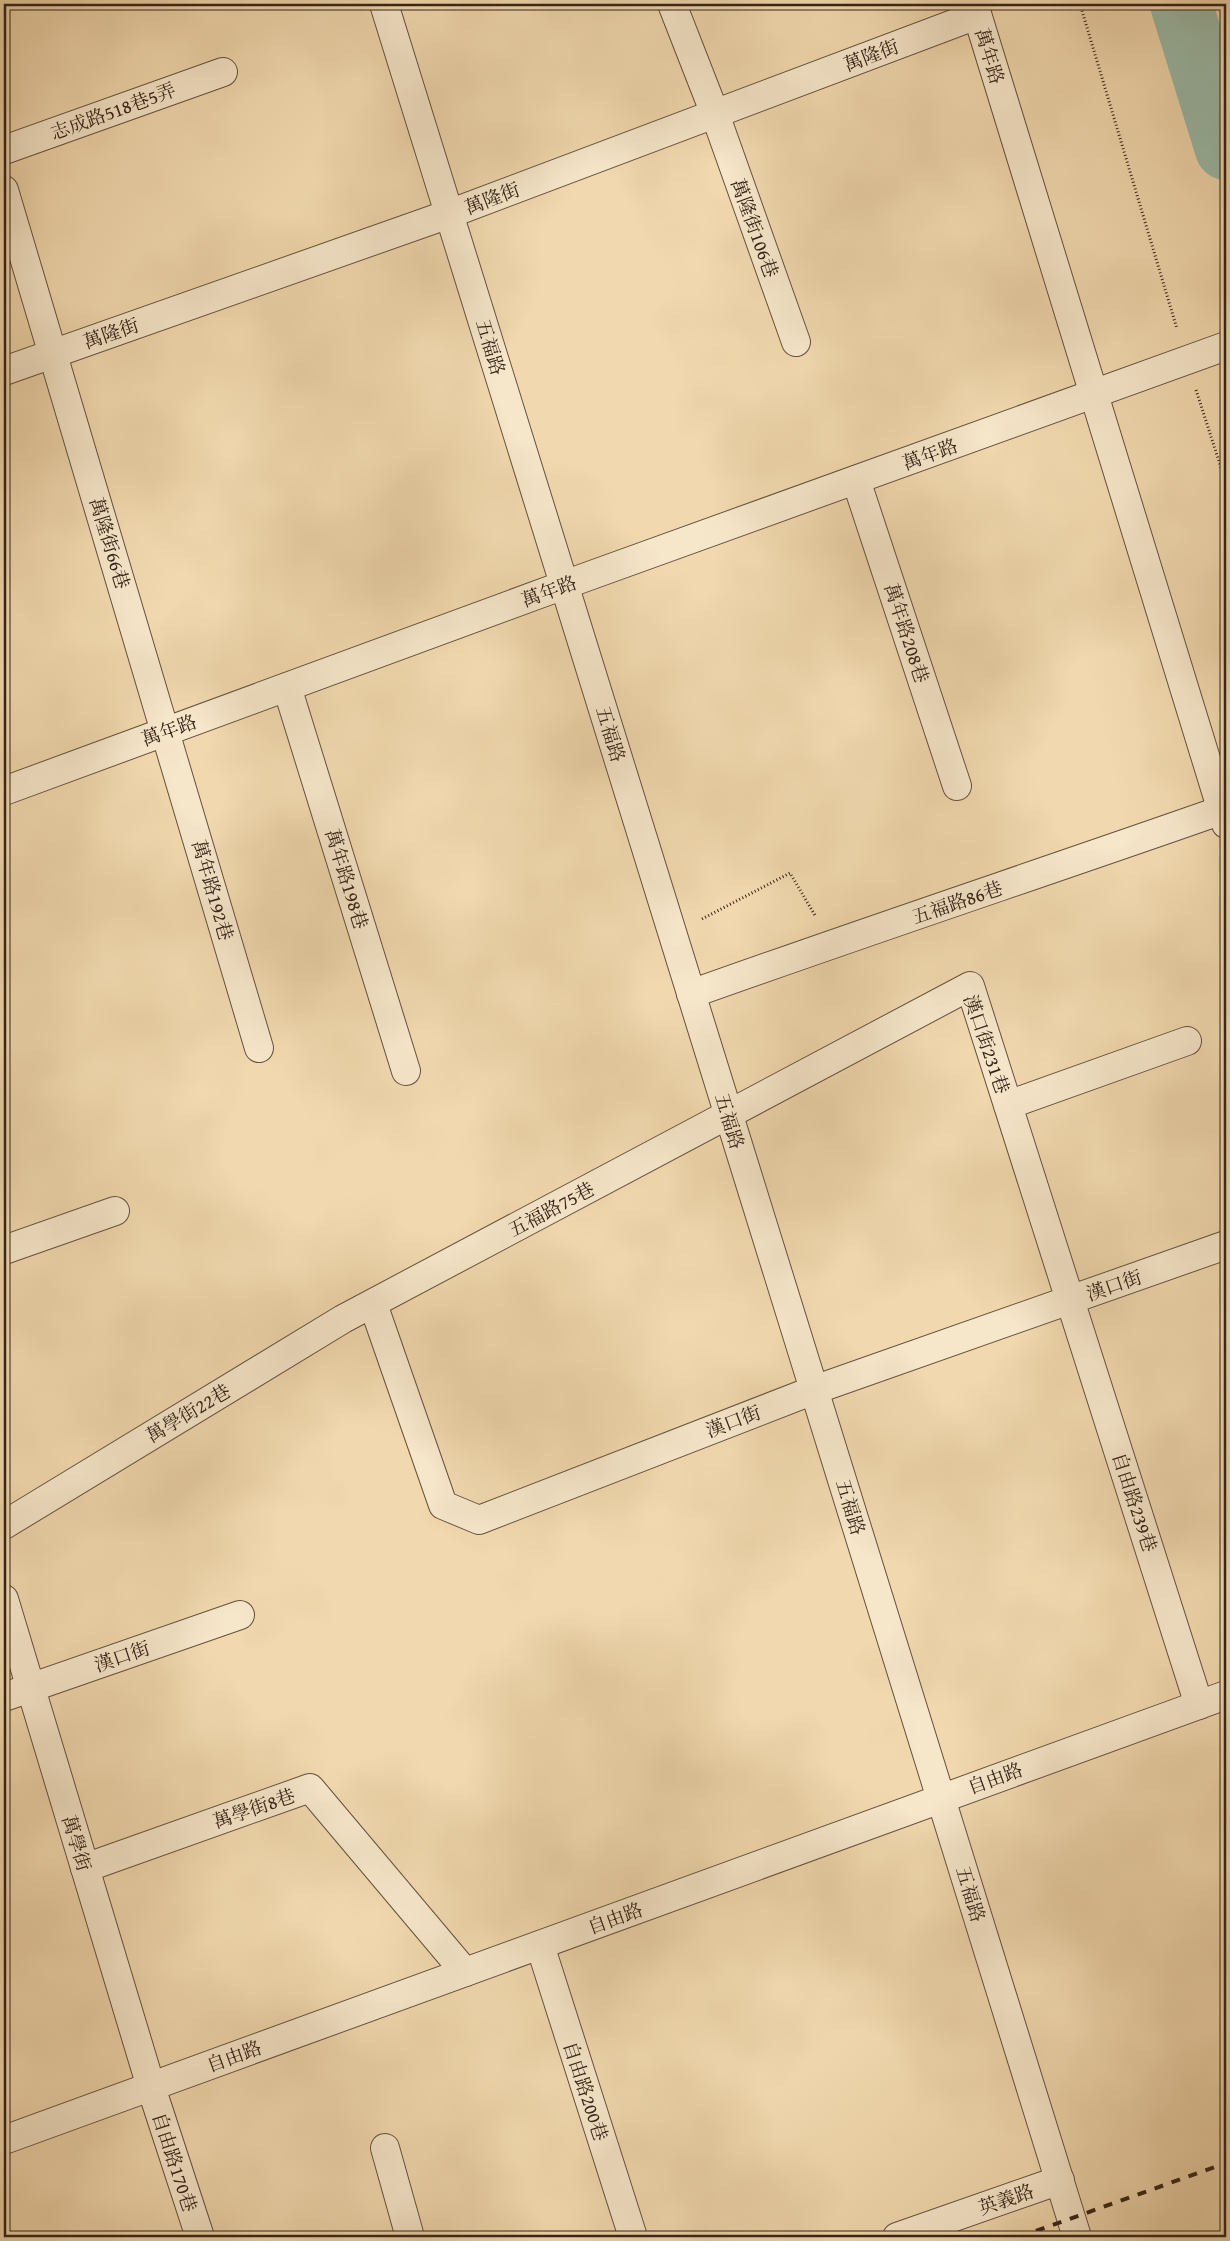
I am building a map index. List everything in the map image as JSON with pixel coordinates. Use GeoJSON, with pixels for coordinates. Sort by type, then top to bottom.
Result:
{"type":"FeatureCollection","features":[{"type":"Feature","properties":{"kind":"street","name":"五福路"},"geometry":{"type":"LineString","coordinates":[[384,4],[1077,2237]]}},
{"type":"Feature","properties":{"kind":"street","name":"萬隆街106巷"},"geometry":{"type":"LineString","coordinates":[[672,4],[715,114],[796,342]]}},
{"type":"Feature","properties":{"kind":"street","name":"萬隆街"},"geometry":{"type":"LineString","coordinates":[[4,371],[449,214],[715,114],[976,9]]}},
{"type":"Feature","properties":{"kind":"street","name":"萬年路"},"geometry":{"type":"LineString","coordinates":[[976,9],[1096,394],[1224,817]]}},
{"type":"Feature","properties":{"kind":"street","name":"志成路518巷5弄"},"geometry":{"type":"LineString","coordinates":[[4,150],[223,72]]}},
{"type":"Feature","properties":{"kind":"street","name":"萬隆街66巷"},"geometry":{"type":"LineString","coordinates":[[4,190],[167,731]]}},
{"type":"Feature","properties":{"kind":"street","name":"萬年路"},"geometry":{"type":"LineString","coordinates":[[4,791],[564,585],[1226,346]]}},
{"type":"Feature","properties":{"kind":"street","name":"萬年路208巷"},"geometry":{"type":"LineString","coordinates":[[856,480],[957,786]]}},
{"type":"Feature","properties":{"kind":"street","name":"萬年路198巷"},"geometry":{"type":"LineString","coordinates":[[287,687],[406,1071]]}},
{"type":"Feature","properties":{"kind":"street","name":"萬年路192巷"},"geometry":{"type":"LineString","coordinates":[[167,731],[260,1048]]}},
{"type":"Feature","properties":{"kind":"street","name":"五福路86巷"},"geometry":{"type":"LineString","coordinates":[[691,994],[831,944],[1224,817]]}},
{"type":"Feature","properties":{"kind":"street","name":"漢口街231巷"},"geometry":{"type":"LineString","coordinates":[[728,1115],[970,986],[1071,1300]]}},
{"type":"Feature","properties":{"kind":"street"},"geometry":{"type":"LineString","coordinates":[[1008,1106],[1187,1041]]}},
{"type":"Feature","properties":{"kind":"street","name":"五福路75巷"},"geometry":{"type":"LineString","coordinates":[[373,1304],[728,1115]]}},
{"type":"Feature","properties":{"kind":"street"},"geometry":{"type":"LineString","coordinates":[[4,1250],[115,1211]]}},
{"type":"Feature","properties":{"kind":"street","name":"漢口街"},"geometry":{"type":"LineString","coordinates":[[373,1304],[443,1505],[479,1520],[814,1390],[1226,1246]]}},
{"type":"Feature","properties":{"kind":"street","name":"自由路239巷"},"geometry":{"type":"LineString","coordinates":[[1071,1300],[1199,1705]]}},
{"type":"Feature","properties":{"kind":"street","name":"萬學街22巷"},"geometry":{"type":"LineString","coordinates":[[4,1525],[343,1319],[373,1304]]}},
{"type":"Feature","properties":{"kind":"street","name":"萬學街"},"geometry":{"type":"LineString","coordinates":[[4,1599],[151,2087]]}},
{"type":"Feature","properties":{"kind":"street","name":"漢口街"},"geometry":{"type":"LineString","coordinates":[[4,1697],[240,1615]]}},
{"type":"Feature","properties":{"kind":"street","name":"自由路"},"geometry":{"type":"LineString","coordinates":[[4,2140],[1226,1695]]}},
{"type":"Feature","properties":{"kind":"street","name":"萬學街8巷"},"geometry":{"type":"LineString","coordinates":[[85,1868],[310,1788],[465,1972]]}},
{"type":"Feature","properties":{"kind":"street","name":"自由路200巷"},"geometry":{"type":"LineString","coordinates":[[540,1945],[632,2237]]}},
{"type":"Feature","properties":{"kind":"street","name":"自由路170巷"},"geometry":{"type":"LineString","coordinates":[[151,2087],[200,2237]]}},
{"type":"Feature","properties":{"kind":"street"},"geometry":{"type":"LineString","coordinates":[[386,2148],[410,2237]]}},
{"type":"Feature","properties":{"kind":"street","name":"英義路"},"geometry":{"type":"LineString","coordinates":[[897,2237],[1060,2180]]}},
{"type":"Feature","properties":{"kind":"path"},"geometry":{"type":"LineString","coordinates":[[1080,4],[1226,483]]}},
{"type":"Feature","properties":{"kind":"path"},"geometry":{"type":"LineString","coordinates":[[673,934],[790,873],[831,944]]}},
{"type":"Feature","properties":{"kind":"waterway"},"geometry":{"type":"LineString","coordinates":[[1181,4],[1226,149]]}},
{"type":"Feature","properties":{"kind":"railway"},"geometry":{"type":"LineString","coordinates":[[1019,2237],[1226,2163]]}}]}
